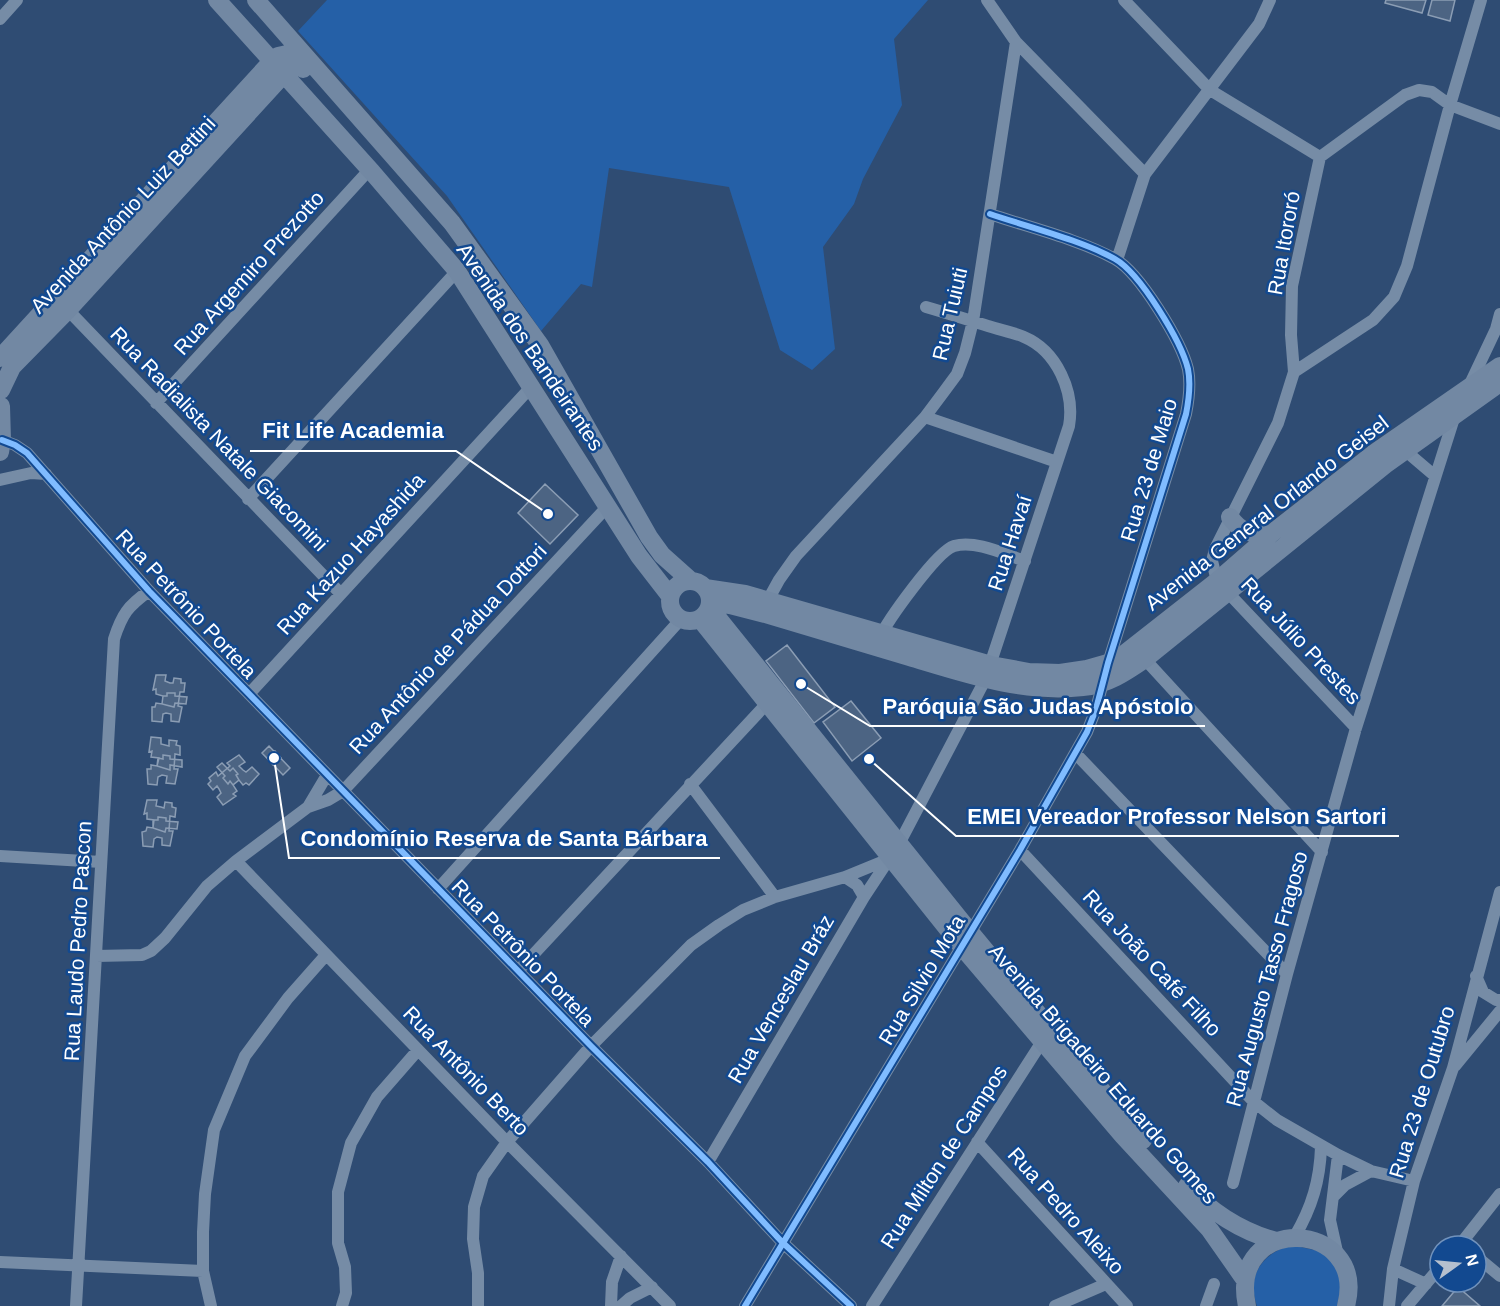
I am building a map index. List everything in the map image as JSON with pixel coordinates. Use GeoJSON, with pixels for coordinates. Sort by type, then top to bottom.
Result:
{"type":"FeatureCollection","features":[{"type":"Feature","properties":{"kind":"main road","name":"Avenida dos Bandeirantes"},"geometry":{"type":"LineString","coordinates":[[217,0],[370,169],[457,272],[639,556],[670,596],[672,610],[681,619]]}},
{"type":"Feature","properties":{"kind":"main road","name":"Avenida dos Bandeirantes"},"geometry":{"type":"LineString","coordinates":[[256,0],[452,223],[540,345],[649,537],[703,599]]}},
{"type":"Feature","properties":{"kind":"main road"},"geometry":{"type":"LineString","coordinates":[[278,67],[283,54],[292,57],[337,107],[374,136]]}},
{"type":"Feature","properties":{"kind":"main road","name":"Avenida Antônio Luiz Bettini"},"geometry":{"type":"LineString","coordinates":[[0,389],[12,367],[68,310],[278,67]]}},
{"type":"Feature","properties":{"kind":"main road","name":"Avenida Antônio Luiz Bettini"},"geometry":{"type":"LineString","coordinates":[[0,358],[278,67]]}},
{"type":"Feature","properties":{"kind":"main road","name":"Avenida General Orlando Geisel"},"geometry":{"type":"LineString","coordinates":[[703,599],[745,594],[768,600],[879,640],[1027,687],[1060,689],[1104,683],[1124,673],[1139,653],[1467,389],[1500,366]]}},
{"type":"Feature","properties":{"kind":"main road","name":"Avenida General Orlando Geisel"},"geometry":{"type":"LineString","coordinates":[[1223,587],[1271,534],[1400,445],[1455,415],[1500,383]]}},
{"type":"Feature","properties":{"kind":"main road"},"geometry":{"type":"LineString","coordinates":[[0,389],[3,395],[0,406],[1,446]]}},
{"type":"Feature","properties":{"kind":"main road"},"geometry":{"type":"LineString","coordinates":[[1230,517],[1248,533],[1260,536],[1271,534]]}},
{"type":"Feature","properties":{"kind":"main road"},"geometry":{"type":"LineString","coordinates":[[670,596],[677,585],[703,599],[687,621],[681,619]]}},
{"type":"Feature","properties":{"kind":"main road","name":"Avenida General Orlando Geisel"},"geometry":{"type":"LineString","coordinates":[[703,599],[879,640]]}},
{"type":"Feature","properties":{"kind":"main road","name":"Avenida Brigadeiro Eduardo Gomes"},"geometry":{"type":"LineString","coordinates":[[703,599],[772,698],[1046,1036],[1123,1136],[1210,1230],[1245,1280]]}},
{"type":"Feature","properties":{"kind":"main road","name":"Avenida General Orlando Geisel"},"geometry":{"type":"LineString","coordinates":[[988,673],[1060,673],[1087,669],[1139,653]]}},
{"type":"Feature","properties":{"kind":"main road","name":"Avenida Brigadeiro Eduardo Gomes"},"geometry":{"type":"LineString","coordinates":[[1046,1036],[1202,1203],[1224,1220],[1260,1237],[1275,1241]]}},
{"type":"Feature","properties":{"kind":"main road"},"geometry":{"type":"LineString","coordinates":[[1247,1306],[1245,1280],[1249,1267],[1257,1255],[1275,1241],[1295,1236],[1326,1245],[1338,1256],[1346,1270],[1349,1287],[1347,1305]]}},
{"type":"Feature","properties":{"kind":"street"},"geometry":{"type":"LineString","coordinates":[[0,19],[17,0]]}},
{"type":"Feature","properties":{"kind":"street"},"geometry":{"type":"LineString","coordinates":[[987,0],[1016,42],[1145,174]]}},
{"type":"Feature","properties":{"kind":"street"},"geometry":{"type":"LineString","coordinates":[[1124,0],[1210,90],[1320,157],[1404,95],[1419,90],[1432,92],[1450,105],[1500,124]]}},
{"type":"Feature","properties":{"kind":"street"},"geometry":{"type":"LineString","coordinates":[[1117,260],[1145,174],[1259,24],[1270,0]]}},
{"type":"Feature","properties":{"kind":"street"},"geometry":{"type":"LineString","coordinates":[[1294,372],[1373,320],[1394,297],[1407,267],[1480,0]]}},
{"type":"Feature","properties":{"kind":"street","name":"Rua Tuiuti"},"geometry":{"type":"LineString","coordinates":[[768,600],[796,556],[925,417],[957,374],[965,353],[972,321],[1016,42]]}},
{"type":"Feature","properties":{"kind":"street","name":"Rua Itororó"},"geometry":{"type":"LineString","coordinates":[[1223,587],[1212,561],[1215,549],[1278,423],[1294,372],[1291,335],[1292,286],[1320,157]]}},
{"type":"Feature","properties":{"kind":"street","name":"Rua Argemiro Prezotto"},"geometry":{"type":"LineString","coordinates":[[156,403],[370,169]]}},
{"type":"Feature","properties":{"kind":"street","name":"Rua 23 de Maio"},"geometry":{"type":"LineString","coordinates":[[990,214],[1083,245],[1117,260],[1139,282],[1172,330],[1188,370],[1190,391],[1186,414],[1108,663]]}},
{"type":"Feature","properties":{"kind":"street"},"geometry":{"type":"LineString","coordinates":[[249,499],[457,272]]}},
{"type":"Feature","properties":{"kind":"street","name":"Rua Havaí"},"geometry":{"type":"LineString","coordinates":[[895,851],[988,673],[1072,411],[1064,379],[1040,346],[1024,337],[926,307]]}},
{"type":"Feature","properties":{"kind":"street","name":"Rua Radialista Natale Giacomini"},"geometry":{"type":"LineString","coordinates":[[68,310],[341,594]]}},
{"type":"Feature","properties":{"kind":"street","name":"Rua Augusto Tasso Fragoso"},"geometry":{"type":"LineString","coordinates":[[1233,1183],[1287,974],[1356,728],[1455,415],[1498,334],[1500,314]]}},
{"type":"Feature","properties":{"kind":"street","name":"Rua Kazuo Hayashida"},"geometry":{"type":"LineString","coordinates":[[249,694],[531,387]]}},
{"type":"Feature","properties":{"kind":"street"},"geometry":{"type":"LineString","coordinates":[[925,417],[1057,462]]}},
{"type":"Feature","properties":{"kind":"street","name":"Rua Petrônio Portela"},"geometry":{"type":"LineString","coordinates":[[1,446],[15,445],[27,453],[149,591],[591,1046],[708,1162],[782,1242],[851,1306]]}},
{"type":"Feature","properties":{"kind":"street"},"geometry":{"type":"LineString","coordinates":[[1400,445],[1434,476]]}},
{"type":"Feature","properties":{"kind":"street"},"geometry":{"type":"LineString","coordinates":[[0,480],[31,473],[46,474]]}},
{"type":"Feature","properties":{"kind":"street","name":"Rua Antônio de Pádua Dottori"},"geometry":{"type":"LineString","coordinates":[[96,956],[142,955],[151,951],[165,938],[207,886],[236,861],[308,807],[328,800],[343,791],[608,506]]}},
{"type":"Feature","properties":{"kind":"street"},"geometry":{"type":"LineString","coordinates":[[879,640],[890,620],[936,559],[952,547],[971,544],[1025,561]]}},
{"type":"Feature","properties":{"kind":"street","name":"Rua Júlio Prestes"},"geometry":{"type":"LineString","coordinates":[[1223,587],[1356,728]]}},
{"type":"Feature","properties":{"kind":"street","name":"Rua Laudo Pedro Pascon"},"geometry":{"type":"LineString","coordinates":[[76,1306],[114,639],[120,619],[132,603],[149,591]]}},
{"type":"Feature","properties":{"kind":"street"},"geometry":{"type":"LineString","coordinates":[[438,889],[681,619]]}},
{"type":"Feature","properties":{"kind":"street"},"geometry":{"type":"LineString","coordinates":[[1139,653],[1322,852]]}},
{"type":"Feature","properties":{"kind":"street","name":"Rua Silvio Mota"},"geometry":{"type":"LineString","coordinates":[[745,1306],[1076,754],[1087,732],[1104,683],[1108,663]]}},
{"type":"Feature","properties":{"kind":"street"},"geometry":{"type":"LineString","coordinates":[[518,971],[772,698]]}},
{"type":"Feature","properties":{"kind":"street"},"geometry":{"type":"LineString","coordinates":[[1076,754],[1287,974]]}},
{"type":"Feature","properties":{"kind":"street","name":"Rua Antônio de Pádua Dottori"},"geometry":{"type":"LineString","coordinates":[[308,807],[327,775]]}},
{"type":"Feature","properties":{"kind":"street"},"geometry":{"type":"LineString","coordinates":[[690,784],[775,897]]}},
{"type":"Feature","properties":{"kind":"street","name":"Rua João Café Filho"},"geometry":{"type":"LineString","coordinates":[[1020,850],[1253,1101],[1276,1120],[1321,1147],[1371,1171],[1414,1181]]}},
{"type":"Feature","properties":{"kind":"street"},"geometry":{"type":"LineString","coordinates":[[478,1306],[478,1273],[473,1239],[474,1207],[483,1176],[507,1143],[591,1046],[691,945],[743,910],[775,897],[845,877],[895,851]]}},
{"type":"Feature","properties":{"kind":"street","name":"Rua Venceslau Bráz"},"geometry":{"type":"LineString","coordinates":[[708,1162],[864,897],[895,851]]}},
{"type":"Feature","properties":{"kind":"street"},"geometry":{"type":"LineString","coordinates":[[0,856],[101,862]]}},
{"type":"Feature","properties":{"kind":"street","name":"Rua Antônio Berto"},"geometry":{"type":"LineString","coordinates":[[236,861],[507,1143],[670,1306]]}},
{"type":"Feature","properties":{"kind":"street"},"geometry":{"type":"LineString","coordinates":[[845,877],[856,885],[864,897]]}},
{"type":"Feature","properties":{"kind":"street","name":"Rua 23 de Outubro"},"geometry":{"type":"LineString","coordinates":[[1389,1306],[1393,1269],[1414,1181],[1453,1068],[1500,892]]}},
{"type":"Feature","properties":{"kind":"street"},"geometry":{"type":"LineString","coordinates":[[211,1306],[203,1270],[205,1194],[214,1130],[245,1056],[288,998],[326,955]]}},
{"type":"Feature","properties":{"kind":"street"},"geometry":{"type":"LineString","coordinates":[[1476,976],[1483,992],[1500,1000]]}},
{"type":"Feature","properties":{"kind":"street"},"geometry":{"type":"LineString","coordinates":[[1453,1068],[1500,1011]]}},
{"type":"Feature","properties":{"kind":"street","name":"Rua Milton de Campos"},"geometry":{"type":"LineString","coordinates":[[872,1306],[1046,1036]]}},
{"type":"Feature","properties":{"kind":"street"},"geometry":{"type":"LineString","coordinates":[[342,1306],[346,1293],[345,1267],[338,1243],[338,1192],[351,1143],[377,1097],[418,1050]]}},
{"type":"Feature","properties":{"kind":"street","name":"Rua Pedro Aleixo"},"geometry":{"type":"LineString","coordinates":[[977,1142],[1127,1306]]}},
{"type":"Feature","properties":{"kind":"street"},"geometry":{"type":"LineString","coordinates":[[1295,1236],[1312,1202],[1319,1175],[1321,1147]]}},
{"type":"Feature","properties":{"kind":"street"},"geometry":{"type":"LineString","coordinates":[[1338,1155],[1330,1220],[1338,1256]]}},
{"type":"Feature","properties":{"kind":"street"},"geometry":{"type":"LineString","coordinates":[[1334,1196],[1345,1185],[1371,1171]]}},
{"type":"Feature","properties":{"kind":"street"},"geometry":{"type":"LineString","coordinates":[[1469,1234],[1500,1194]]}},
{"type":"Feature","properties":{"kind":"street"},"geometry":{"type":"LineString","coordinates":[[611,1306],[612,1282],[621,1256]]}},
{"type":"Feature","properties":{"kind":"street"},"geometry":{"type":"LineString","coordinates":[[0,1262],[203,1270]]}},
{"type":"Feature","properties":{"kind":"street"},"geometry":{"type":"LineString","coordinates":[[1488,1266],[1500,1276]]}},
{"type":"Feature","properties":{"kind":"street"},"geometry":{"type":"LineString","coordinates":[[1393,1269],[1426,1284]]}},
{"type":"Feature","properties":{"kind":"street"},"geometry":{"type":"LineString","coordinates":[[1407,1306],[1428,1282]]}},
{"type":"Feature","properties":{"kind":"street"},"geometry":{"type":"LineString","coordinates":[[1055,1306],[1106,1284]]}},
{"type":"Feature","properties":{"kind":"street"},"geometry":{"type":"LineString","coordinates":[[1206,1306],[1214,1284]]}},
{"type":"Feature","properties":{"kind":"street"},"geometry":{"type":"LineString","coordinates":[[621,1306],[630,1298],[652,1287]]}},
{"type":"Feature","properties":{"kind":"shaded area"},"geometry":{"type":"Polygon","coordinates":[[[327,0],[928,0],[894,39],[902,105],[863,179],[854,204],[823,247],[835,349],[812,370],[780,350],[729,187],[609,168],[592,287],[581,284],[541,331],[447,196],[298,31],[327,0]]]}},
{"type":"Feature","properties":{"kind":"shaded area"},"geometry":{"type":"Polygon","coordinates":[[[1291,1245],[1319,1251],[1331,1260],[1338,1273],[1341,1287],[1337,1306],[1257,1306],[1254,1285],[1259,1267],[1272,1254],[1291,1245]]]}},
{"type":"Feature","properties":{"kind":"building"},"geometry":{"type":"Polygon","coordinates":[[[1386,0],[1426,0],[1422,13],[1385,3],[1386,0]]]}},
{"type":"Feature","properties":{"kind":"building"},"geometry":{"type":"Polygon","coordinates":[[[1432,0],[1455,0],[1450,21],[1428,15],[1432,0]]]}},
{"type":"Feature","properties":{"kind":"building"},"geometry":{"type":"Polygon","coordinates":[[[545,484],[578,515],[550,544],[518,513],[545,484]]]}},
{"type":"Feature","properties":{"kind":"building"},"geometry":{"type":"Polygon","coordinates":[[[787,645],[835,707],[814,723],[766,661],[787,645]]]}},
{"type":"Feature","properties":{"kind":"building"},"geometry":{"type":"Polygon","coordinates":[[[156,675],[166,675],[165,681],[170,683],[173,683],[174,678],[181,679],[181,683],[185,683],[184,692],[180,692],[178,706],[182,707],[179,722],[171,721],[171,714],[166,713],[163,714],[162,722],[152,721],[152,707],[155,707],[156,703],[162,704],[163,696],[156,694],[156,689],[153,690],[156,675]]]}},
{"type":"Feature","properties":{"kind":"building"},"geometry":{"type":"Polygon","coordinates":[[[167,693],[187,697],[186,704],[175,703],[174,707],[162,704],[163,696],[167,696],[167,693]]]}},
{"type":"Feature","properties":{"kind":"building"},"geometry":{"type":"Polygon","coordinates":[[[851,701],[881,738],[852,761],[823,722],[851,701]]]}},
{"type":"Feature","properties":{"kind":"building"},"geometry":{"type":"Polygon","coordinates":[[[151,737],[161,738],[161,744],[169,746],[169,740],[177,741],[176,745],[180,746],[180,755],[175,754],[174,769],[178,769],[175,784],[166,783],[167,776],[162,775],[158,777],[157,785],[148,784],[147,769],[151,769],[151,765],[157,766],[159,758],[151,757],[152,751],[149,752],[151,737]]]}},
{"type":"Feature","properties":{"kind":"building"},"geometry":{"type":"Polygon","coordinates":[[[269,746],[290,768],[283,775],[262,753],[269,746]]]}},
{"type":"Feature","properties":{"kind":"building"},"geometry":{"type":"Polygon","coordinates":[[[275,751],[281,758],[273,765],[267,758],[275,751]]]}},
{"type":"Feature","properties":{"kind":"building"},"geometry":{"type":"Polygon","coordinates":[[[163,755],[170,756],[170,759],[182,760],[182,767],[170,765],[170,770],[157,766],[158,758],[163,759],[163,755]]]}},
{"type":"Feature","properties":{"kind":"building"},"geometry":{"type":"Polygon","coordinates":[[[239,755],[245,762],[239,766],[243,770],[246,772],[252,767],[259,774],[249,785],[246,783],[243,785],[239,780],[233,785],[237,791],[233,794],[236,796],[223,805],[217,797],[221,793],[219,789],[217,786],[213,790],[208,784],[211,781],[209,778],[216,772],[218,776],[230,766],[227,763],[239,755]]]}},
{"type":"Feature","properties":{"kind":"building"},"geometry":{"type":"Polygon","coordinates":[[[222,763],[230,771],[233,768],[238,774],[236,775],[239,780],[233,785],[230,781],[228,784],[223,778],[225,776],[217,767],[222,763]]]}},
{"type":"Feature","properties":{"kind":"building"},"geometry":{"type":"Polygon","coordinates":[[[147,800],[157,800],[156,806],[164,808],[165,802],[172,803],[172,807],[176,808],[175,817],[170,816],[169,831],[173,831],[170,846],[162,845],[162,838],[157,837],[154,839],[153,847],[143,846],[142,832],[146,831],[147,827],[153,828],[154,820],[147,819],[147,813],[144,814],[147,800]]]}},
{"type":"Feature","properties":{"kind":"building"},"geometry":{"type":"Polygon","coordinates":[[[158,817],[166,818],[166,821],[178,822],[177,829],[166,828],[165,832],[153,828],[153,820],[158,820],[158,817]]]}},
{"type":"Feature","properties":{"kind":"building"},"geometry":{"type":"Polygon","coordinates":[[[1452,1294],[1466,1294],[1480,1306],[1442,1306],[1452,1294]]]}},
{"type":"Feature","properties":{"kind":"cycle path"},"geometry":{"type":"LineString","coordinates":[[745,1306],[1020,850],[1087,732],[1186,414],[1189,380],[1184,357],[1158,309],[1136,278],[1115,259],[1101,252],[1054,234],[990,214]]}},
{"type":"Feature","properties":{"kind":"cycle path"},"geometry":{"type":"LineString","coordinates":[[2,440],[27,453],[149,591],[591,1046],[708,1162],[782,1242],[851,1306]]}},
{"type":"Feature","properties":{"kind":"place","name":"Fit Life Academia"},"geometry":{"type":"Point","coordinates":[548,514]}},
{"type":"Feature","properties":{"kind":"place","name":"Paróquia São Judas Apóstolo"},"geometry":{"type":"Point","coordinates":[801,684]}},
{"type":"Feature","properties":{"kind":"place","name":"Condomínio Reserva de Santa Bárbara"},"geometry":{"type":"Point","coordinates":[274,758]}},
{"type":"Feature","properties":{"kind":"place","name":"EMEI Vereador Professor Nelson Sartori"},"geometry":{"type":"Point","coordinates":[869,759]}}]}
